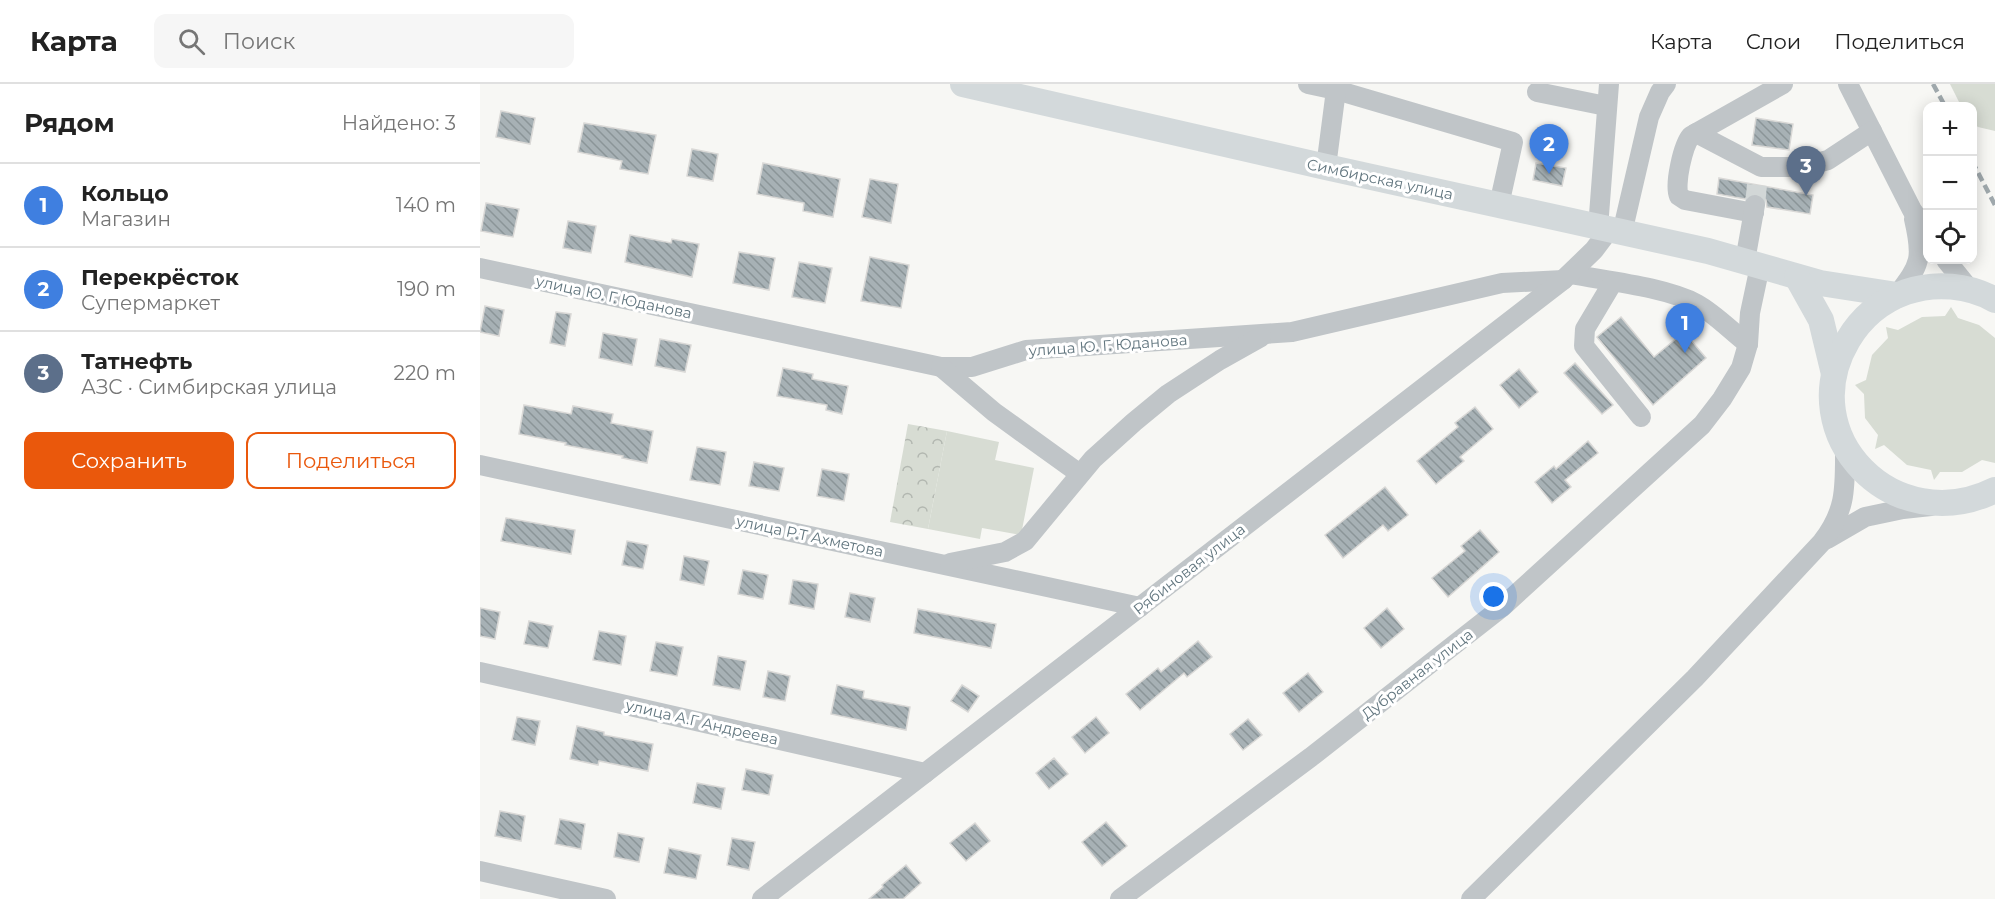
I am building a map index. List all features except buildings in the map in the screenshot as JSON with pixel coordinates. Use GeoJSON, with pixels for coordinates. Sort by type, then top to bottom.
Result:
{"type":"FeatureCollection","features":[{"type":"Feature","properties":{"kind":"main road","name":"Симбирская улица"},"geometry":{"type":"LineString","coordinates":[[963,84],[1708,251],[1797,277],[1897,295]]}},
{"type":"Feature","properties":{"kind":"main road"},"geometry":{"type":"LineString","coordinates":[[1797,277],[1821,320],[1834,374]]}},
{"type":"Feature","properties":{"kind":"main road"},"geometry":{"type":"LineString","coordinates":[[1988,294],[1949,286],[1931,286],[1897,295],[1883,303],[1854,330],[1843,349],[1834,374],[1832,398],[1836,421],[1845,447],[1869,477],[1884,487],[1903,497],[1924,503],[1953,503],[1982,496],[1995,490]]}},
{"type":"Feature","properties":{"kind":"street"},"geometry":{"type":"LineString","coordinates":[[1308,84],[1336,90],[1512,142],[1499,205]]}},
{"type":"Feature","properties":{"kind":"street"},"geometry":{"type":"LineString","coordinates":[[1609,84],[1606,106],[1610,230]]}},
{"type":"Feature","properties":{"kind":"street"},"geometry":{"type":"LineString","coordinates":[[1610,230],[1649,117],[1666,84]]}},
{"type":"Feature","properties":{"kind":"street"},"geometry":{"type":"LineString","coordinates":[[1782,84],[1696,134],[1759,176],[1828,160],[1872,131]]}},
{"type":"Feature","properties":{"kind":"street"},"geometry":{"type":"LineString","coordinates":[[1848,84],[1912,210],[1923,226]]}},
{"type":"Feature","properties":{"kind":"street"},"geometry":{"type":"LineString","coordinates":[[1326,167],[1336,90]]}},
{"type":"Feature","properties":{"kind":"street"},"geometry":{"type":"LineString","coordinates":[[1538,92],[1606,106]]}},
{"type":"Feature","properties":{"kind":"street","name":"Дубравная улица"},"geometry":{"type":"LineString","coordinates":[[1120,899],[1311,757],[1501,608],[1702,425],[1734,381],[1741,368],[1748,344],[1755,209],[1685,200],[1679,196],[1677,187],[1685,146],[1688,140],[1696,134]]}},
{"type":"Feature","properties":{"kind":"street"},"geometry":{"type":"LineString","coordinates":[[1897,295],[1913,274],[1919,260],[1918,239],[1912,210]]}},
{"type":"Feature","properties":{"kind":"street","name":"Рябиновая улица"},"geometry":{"type":"LineString","coordinates":[[762,899],[1567,277],[1610,230]]}},
{"type":"Feature","properties":{"kind":"street"},"geometry":{"type":"LineString","coordinates":[[1951,264],[1988,294]]}},
{"type":"Feature","properties":{"kind":"street","name":"улица Ю. Г. Юданова"},"geometry":{"type":"LineString","coordinates":[[480,268],[941,367],[972,367],[1026,350],[1292,332],[1502,283],[1567,277],[1613,282],[1674,295],[1698,305],[1748,344]]}},
{"type":"Feature","properties":{"kind":"street"},"geometry":{"type":"LineString","coordinates":[[1613,282],[1585,329],[1584,346],[1641,417]]}},
{"type":"Feature","properties":{"kind":"street"},"geometry":{"type":"LineString","coordinates":[[943,565],[1005,552],[1025,541],[1102,451],[1168,394],[1220,360],[1269,333]]}},
{"type":"Feature","properties":{"kind":"street"},"geometry":{"type":"LineString","coordinates":[[941,367],[994,412],[1080,474]]}},
{"type":"Feature","properties":{"kind":"street"},"geometry":{"type":"LineString","coordinates":[[1471,899],[1695,678],[1822,542],[1836,522],[1841,507],[1845,487],[1845,447]]}},
{"type":"Feature","properties":{"kind":"street","name":"улица Р.Т Ахметова"},"geometry":{"type":"LineString","coordinates":[[480,465],[1140,607]]}},
{"type":"Feature","properties":{"kind":"street"},"geometry":{"type":"LineString","coordinates":[[1822,542],[1874,514],[1953,503]]}},
{"type":"Feature","properties":{"kind":"street","name":"улица А.Г Андреева"},"geometry":{"type":"LineString","coordinates":[[480,672],[925,773]]}},
{"type":"Feature","properties":{"kind":"street"},"geometry":{"type":"LineString","coordinates":[[480,871],[606,899]]}},
{"type":"Feature","properties":{"kind":"green space"},"geometry":{"type":"Polygon","coordinates":[[[1950,84],[1995,84],[1995,131],[1977,126],[1977,102],[1959,102],[1950,84]]]}},
{"type":"Feature","properties":{"kind":"green space"},"geometry":{"type":"Polygon","coordinates":[[[1951,307],[1958,318],[1979,325],[1995,338],[1995,463],[1982,460],[1962,472],[1940,472],[1934,480],[1931,470],[1907,465],[1884,445],[1875,449],[1878,435],[1865,418],[1864,394],[1855,385],[1866,380],[1872,355],[1888,338],[1886,327],[1898,330],[1922,317],[1945,316],[1951,307]]]}},
{"type":"Feature","properties":{"kind":"green space"},"geometry":{"type":"Polygon","coordinates":[[[908,424],[947,431],[928,529],[890,522],[908,424]]]}},
{"type":"Feature","properties":{"kind":"green space"},"geometry":{"type":"Polygon","coordinates":[[[947,431],[999,442],[995,460],[1034,468],[1021,535],[982,528],[980,539],[928,529],[947,431]]]}},
{"type":"Feature","properties":{"kind":"tunnel"},"geometry":{"type":"LineString","coordinates":[[1755,205],[1757,185]]}},
{"type":"Feature","properties":{"kind":"railway"},"geometry":{"type":"LineString","coordinates":[[1933,84],[1943,102]]}},
{"type":"Feature","properties":{"kind":"railway"},"geometry":{"type":"LineString","coordinates":[[1977,171],[1995,205]]}},
{"type":"Feature","properties":{"kind":"place","name":"Перекрёсток"},"geometry":{"type":"Point","coordinates":[1549,174]}},
{"type":"Feature","properties":{"kind":"place","name":"Татнефть"},"geometry":{"type":"Point","coordinates":[1806,196]}},
{"type":"Feature","properties":{"kind":"place","name":"Кольцо"},"geometry":{"type":"Point","coordinates":[1685,353]}}]}
